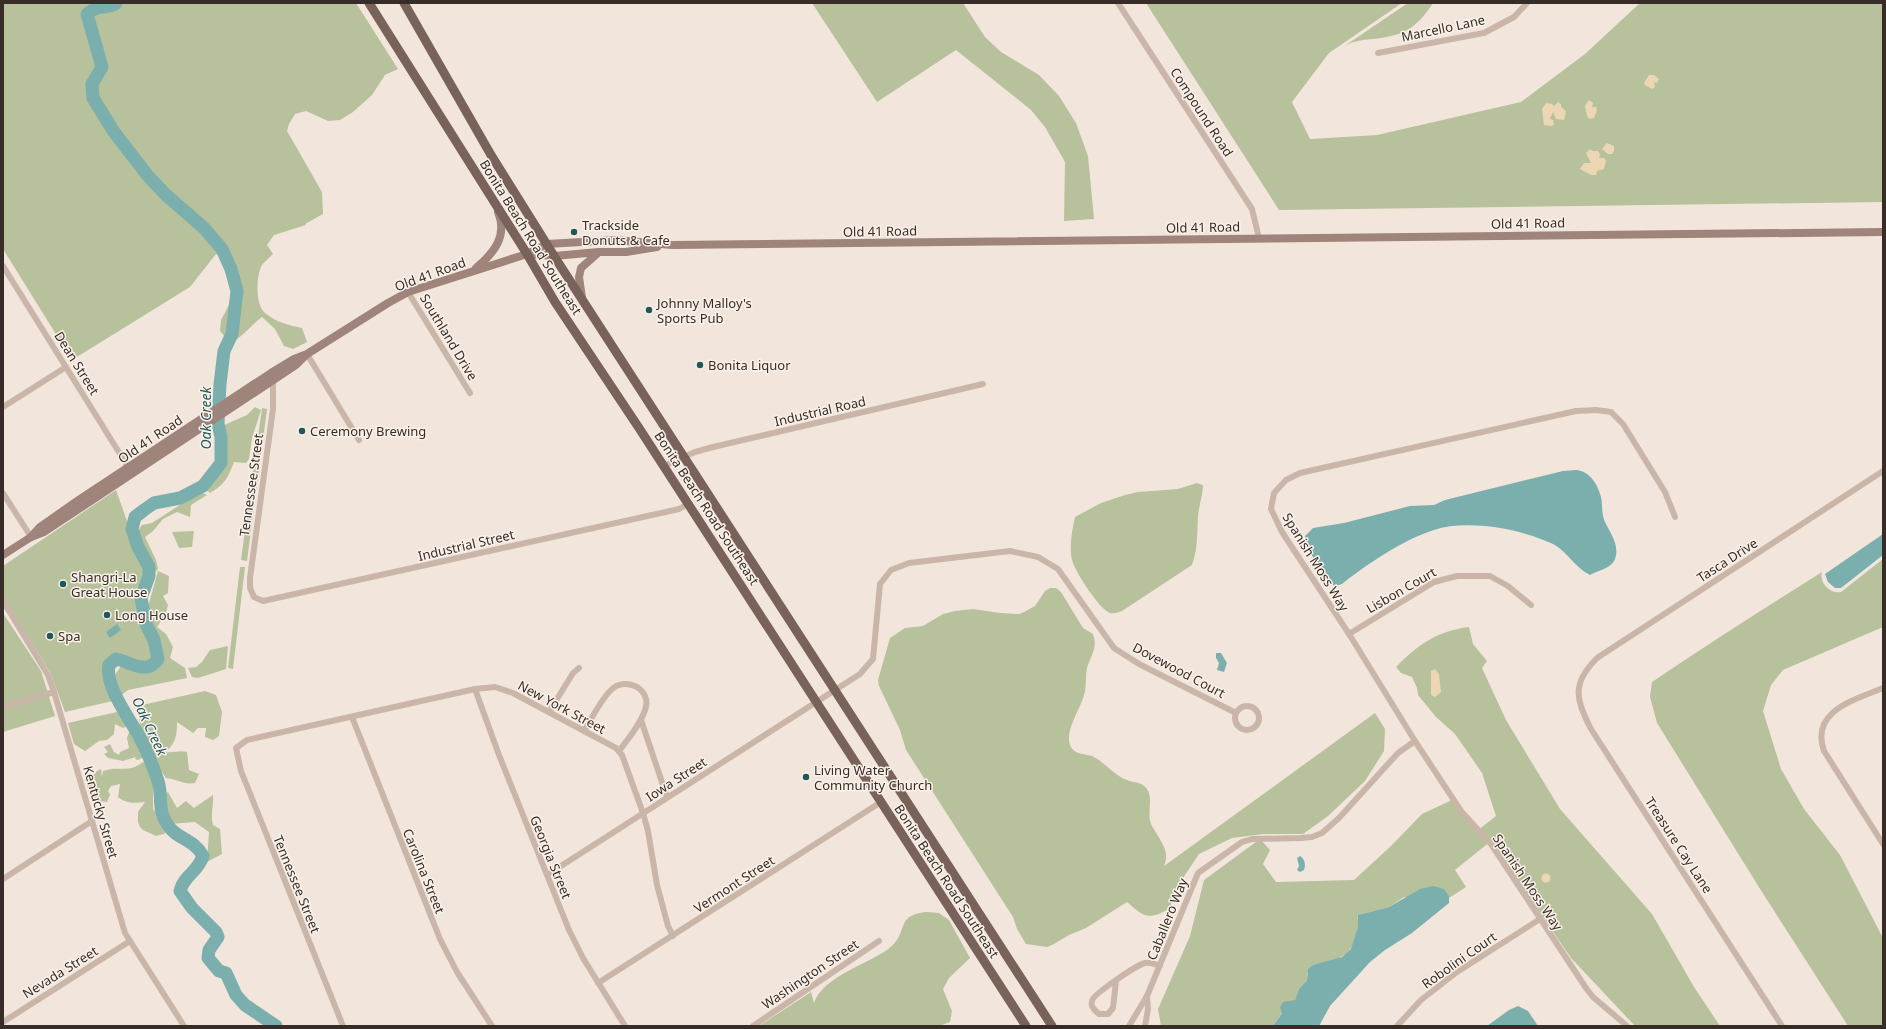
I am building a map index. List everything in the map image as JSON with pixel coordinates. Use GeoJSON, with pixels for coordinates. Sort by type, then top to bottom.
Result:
{"type":"FeatureCollection","features":[{"type":"Feature","properties":{"kind":"main road","name":"Bonita Beach Road Southeast"},"geometry":{"type":"LineString","coordinates":[[369,3],[592,360],[664,466],[1026,1026]]}},
{"type":"Feature","properties":{"kind":"main road","name":"Bonita Beach Road Southeast"},"geometry":{"type":"LineString","coordinates":[[404,3],[491,155],[554,256],[1052,1026]]}},
{"type":"Feature","properties":{"kind":"street","name":"Compound Road"},"geometry":{"type":"LineString","coordinates":[[1118,3],[1252,209],[1259,238]]}},
{"type":"Feature","properties":{"kind":"street","name":"Marcello Lane"},"geometry":{"type":"LineString","coordinates":[[1378,53],[1484,33],[1509,20],[1527,3]]}},
{"type":"Feature","properties":{"kind":"street"},"geometry":{"type":"LineString","coordinates":[[474,270],[489,257],[501,236],[501,218],[492,198]]}},
{"type":"Feature","properties":{"kind":"street","name":"Old 41 Road"},"geometry":{"type":"LineString","coordinates":[[3,555],[31,537],[40,527],[131,470],[233,402],[294,359],[307,354],[388,303],[408,292],[527,254],[547,244],[616,240],[672,245],[1883,232]]}},
{"type":"Feature","properties":{"kind":"street","name":"Old 41 Road"},"geometry":{"type":"LineString","coordinates":[[527,254],[554,256],[600,252],[626,252],[672,245]]}},
{"type":"Feature","properties":{"kind":"street"},"geometry":{"type":"LineString","coordinates":[[582,299],[580,277],[582,268],[600,252]]}},
{"type":"Feature","properties":{"kind":"street","name":"Dean Street"},"geometry":{"type":"LineString","coordinates":[[3,266],[131,470]]}},
{"type":"Feature","properties":{"kind":"street","name":"Southland Drive"},"geometry":{"type":"LineString","coordinates":[[408,292],[470,393]]}},
{"type":"Feature","properties":{"kind":"street"},"geometry":{"type":"LineString","coordinates":[[307,354],[359,440]]}},
{"type":"Feature","properties":{"kind":"street","name":"Old 41 Road"},"geometry":{"type":"LineString","coordinates":[[233,402],[273,380],[296,365],[307,354]]}},
{"type":"Feature","properties":{"kind":"street"},"geometry":{"type":"LineString","coordinates":[[3,407],[66,367]]}},
{"type":"Feature","properties":{"kind":"street","name":"Tennessee Street"},"geometry":{"type":"LineString","coordinates":[[252,592],[250,578],[273,410],[273,380]]}},
{"type":"Feature","properties":{"kind":"street","name":"Industrial Road"},"geometry":{"type":"LineString","coordinates":[[664,466],[695,452],[732,442],[983,384]]}},
{"type":"Feature","properties":{"kind":"street","name":"Spanish Moss Way"},"geometry":{"type":"LineString","coordinates":[[1627,1026],[1593,997],[1491,844],[1460,811],[1349,634],[1282,532],[1271,508],[1274,493],[1286,480],[1300,473],[1576,411],[1596,410],[1611,412],[1623,424],[1665,492],[1675,517]]}},
{"type":"Feature","properties":{"kind":"street","name":"Tasca Drive"},"geometry":{"type":"LineString","coordinates":[[1586,671],[1605,652],[1883,471]]}},
{"type":"Feature","properties":{"kind":"street"},"geometry":{"type":"LineString","coordinates":[[3,493],[31,537]]}},
{"type":"Feature","properties":{"kind":"street","name":"Industrial Street"},"geometry":{"type":"LineString","coordinates":[[252,592],[254,597],[263,601],[296,595],[679,509],[688,504]]}},
{"type":"Feature","properties":{"kind":"street","name":"Dovewood Court"},"geometry":{"type":"LineString","coordinates":[[816,702],[860,674],[873,658],[880,584],[891,570],[909,563],[1010,551],[1038,557],[1058,569],[1114,648],[1140,664],[1236,713]]}},
{"type":"Feature","properties":{"kind":"street","name":"Lisbon Court"},"geometry":{"type":"LineString","coordinates":[[1349,634],[1444,577],[1490,576],[1508,586],[1531,605]]}},
{"type":"Feature","properties":{"kind":"street","name":"Kentucky Street"},"geometry":{"type":"LineString","coordinates":[[3,601],[48,675],[119,916],[130,941],[184,1026]]}},
{"type":"Feature","properties":{"kind":"street"},"geometry":{"type":"LineString","coordinates":[[549,712],[572,673],[579,668]]}},
{"type":"Feature","properties":{"kind":"street","name":"Treasure Cay Lane"},"geometry":{"type":"LineString","coordinates":[[1586,671],[1583,674],[1578,698],[1591,730],[1782,1026]]}},
{"type":"Feature","properties":{"kind":"street"},"geometry":{"type":"LineString","coordinates":[[584,730],[611,690],[620,684],[631,684],[643,692],[646,706],[641,720],[619,751]]}},
{"type":"Feature","properties":{"kind":"street","name":"New York Street"},"geometry":{"type":"LineString","coordinates":[[236,748],[247,740],[475,689],[485,687],[504,689],[584,730],[619,751],[627,763],[643,813],[648,831],[657,886],[666,920],[673,936]]}},
{"type":"Feature","properties":{"kind":"street"},"geometry":{"type":"LineString","coordinates":[[1883,688],[1836,709],[1822,726],[1820,734],[1824,751],[1883,844]]}},
{"type":"Feature","properties":{"kind":"street","name":"Georgia Street"},"geometry":{"type":"LineString","coordinates":[[475,689],[496,747],[569,930],[583,958],[625,1026]]}},
{"type":"Feature","properties":{"kind":"street"},"geometry":{"type":"LineString","coordinates":[[3,707],[54,692]]}},
{"type":"Feature","properties":{"kind":"street","name":"Iowa Street"},"geometry":{"type":"LineString","coordinates":[[547,875],[816,702]]}},
{"type":"Feature","properties":{"kind":"street"},"geometry":{"type":"LineString","coordinates":[[1241,707],[1253,708],[1260,717],[1258,725],[1247,731],[1239,728],[1235,721],[1236,713],[1241,707]]}},
{"type":"Feature","properties":{"kind":"street","name":"Carolina Street"},"geometry":{"type":"LineString","coordinates":[[352,717],[440,939],[457,972],[492,1026]]}},
{"type":"Feature","properties":{"kind":"street"},"geometry":{"type":"LineString","coordinates":[[641,720],[667,797]]}},
{"type":"Feature","properties":{"kind":"street","name":"Caballero Way"},"geometry":{"type":"LineString","coordinates":[[1129,1026],[1148,996],[1198,873],[1242,842],[1252,839],[1312,837],[1322,833],[1339,818],[1398,752],[1415,741]]}},
{"type":"Feature","properties":{"kind":"street","name":"Tennessee Street"},"geometry":{"type":"LineString","coordinates":[[236,748],[242,773],[343,1026]]}},
{"type":"Feature","properties":{"kind":"street","name":"Vermont Street"},"geometry":{"type":"LineString","coordinates":[[598,983],[881,802]]}},
{"type":"Feature","properties":{"kind":"street"},"geometry":{"type":"LineString","coordinates":[[3,879],[92,821]]}},
{"type":"Feature","properties":{"kind":"street","name":"Robolini Court"},"geometry":{"type":"LineString","coordinates":[[1397,1026],[1421,1000],[1457,972],[1540,919]]}},
{"type":"Feature","properties":{"kind":"street","name":"Nevada Street"},"geometry":{"type":"LineString","coordinates":[[3,1022],[130,941]]}},
{"type":"Feature","properties":{"kind":"street","name":"Washington Street"},"geometry":{"type":"LineString","coordinates":[[753,1026],[880,941]]}},
{"type":"Feature","properties":{"kind":"street"},"geometry":{"type":"LineString","coordinates":[[1116,981],[1113,1008],[1108,1014],[1099,1014],[1092,1006],[1092,1000],[1095,995],[1116,981],[1146,963],[1160,966]]}},
{"type":"Feature","properties":{"kind":"street","name":"Caballero Way"},"geometry":{"type":"LineString","coordinates":[[1145,1026],[1148,1009],[1148,996]]}},
{"type":"Feature","properties":{"kind":"green space"},"geometry":{"type":"Polygon","coordinates":[[[3,3],[356,3],[398,69],[385,75],[372,95],[353,112],[340,120],[328,121],[306,111],[295,114],[287,131],[322,192],[323,214],[305,224],[306,225],[274,235],[267,245],[273,254],[262,265],[259,276],[258,297],[262,309],[269,316],[278,321],[302,328],[307,342],[293,349],[284,346],[275,329],[262,317],[239,338],[230,343],[220,331],[221,320],[235,293],[235,279],[227,261],[216,254],[190,287],[72,360],[3,249],[3,3]]]}},
{"type":"Feature","properties":{"kind":"green space"},"geometry":{"type":"Polygon","coordinates":[[[812,3],[963,3],[985,37],[1001,52],[1039,75],[1059,96],[1076,123],[1088,156],[1094,219],[1064,221],[1065,162],[1045,127],[1031,110],[956,50],[877,102],[812,3]]]}},
{"type":"Feature","properties":{"kind":"green space"},"geometry":{"type":"Polygon","coordinates":[[[1146,3],[1402,3],[1329,53],[1292,102],[1310,139],[1377,135],[1521,102],[1585,54],[1640,3],[1883,3],[1883,202],[1279,210],[1146,3]]]}},
{"type":"Feature","properties":{"kind":"green space"},"geometry":{"type":"Polygon","coordinates":[[[1408,3],[1433,3],[1421,19],[1408,30],[1383,38],[1357,41],[1343,47],[1408,3]]]}},
{"type":"Feature","properties":{"kind":"green space"},"geometry":{"type":"Polygon","coordinates":[[[255,407],[261,410],[252,438],[249,459],[246,463],[234,462],[225,480],[219,487],[210,493],[207,490],[209,482],[224,459],[225,451],[222,426],[247,415],[255,407]]]}},
{"type":"Feature","properties":{"kind":"green space"},"geometry":{"type":"Polygon","coordinates":[[[262,408],[267,409],[247,561],[241,560],[262,408]]]}},
{"type":"Feature","properties":{"kind":"green space"},"geometry":{"type":"Polygon","coordinates":[[[1197,483],[1203,485],[1203,489],[1198,516],[1196,547],[1192,565],[1122,611],[1110,613],[1094,598],[1074,566],[1071,555],[1071,544],[1075,517],[1101,503],[1125,495],[1138,492],[1178,489],[1197,483]]]}},
{"type":"Feature","properties":{"kind":"green space"},"geometry":{"type":"Polygon","coordinates":[[[116,490],[137,549],[148,567],[137,599],[144,627],[152,642],[156,659],[147,666],[116,657],[107,667],[106,677],[117,700],[65,712],[50,672],[3,597],[3,566],[116,490]]]}},
{"type":"Feature","properties":{"kind":"green space"},"geometry":{"type":"Polygon","coordinates":[[[200,492],[207,495],[191,505],[190,517],[177,512],[163,519],[153,531],[145,537],[156,560],[158,569],[155,572],[145,554],[137,532],[142,525],[152,523],[200,492]]]}},
{"type":"Feature","properties":{"kind":"green space"},"geometry":{"type":"Polygon","coordinates":[[[194,531],[192,547],[179,548],[172,532],[194,531]]]}},
{"type":"Feature","properties":{"kind":"green space"},"geometry":{"type":"Polygon","coordinates":[[[1883,559],[1883,627],[1783,670],[1771,685],[1763,711],[1781,769],[1804,809],[1840,855],[1883,938],[1883,1026],[1848,1026],[1762,892],[1657,723],[1650,697],[1652,682],[1822,572],[1822,580],[1826,587],[1833,591],[1841,592],[1883,559]]]}},
{"type":"Feature","properties":{"kind":"green space"},"geometry":{"type":"Polygon","coordinates":[[[240,567],[245,567],[233,669],[228,668],[240,567]]]}},
{"type":"Feature","properties":{"kind":"green space"},"geometry":{"type":"Polygon","coordinates":[[[158,571],[169,576],[168,593],[163,596],[168,605],[166,613],[157,627],[166,634],[173,647],[170,658],[185,668],[187,678],[128,690],[120,696],[113,678],[121,666],[127,664],[143,672],[158,665],[157,643],[147,626],[149,613],[148,607],[158,571]]]}},
{"type":"Feature","properties":{"kind":"green space"},"geometry":{"type":"Polygon","coordinates":[[[1050,588],[1056,588],[1061,592],[1083,628],[1093,634],[1095,643],[1087,668],[1085,692],[1069,735],[1071,747],[1077,752],[1092,756],[1117,775],[1129,781],[1140,783],[1148,790],[1150,800],[1150,821],[1165,850],[1166,861],[1164,866],[1375,713],[1385,729],[1384,751],[1365,781],[1328,816],[1303,834],[1263,834],[1232,838],[1199,854],[1175,890],[1170,908],[1163,912],[1157,915],[1147,916],[1127,902],[1086,928],[1047,947],[1026,944],[1017,929],[1013,917],[906,750],[900,730],[879,686],[878,680],[890,638],[905,628],[923,626],[943,614],[955,611],[973,609],[1019,614],[1035,606],[1045,591],[1050,588]]]}},
{"type":"Feature","properties":{"kind":"green space"},"geometry":{"type":"Polygon","coordinates":[[[3,613],[41,671],[55,716],[3,732],[3,613]]]}},
{"type":"Feature","properties":{"kind":"green space"},"geometry":{"type":"Polygon","coordinates":[[[1469,627],[1473,644],[1487,661],[1482,668],[1506,720],[1560,809],[1652,914],[1694,987],[1720,1026],[1635,1026],[1571,958],[1491,841],[1455,870],[1466,887],[1449,898],[1449,896],[1404,897],[1389,907],[1358,915],[1356,937],[1349,950],[1344,955],[1331,961],[1313,965],[1307,974],[1307,980],[1299,989],[1295,1000],[1289,1002],[1273,1026],[1161,1026],[1158,1009],[1190,936],[1204,880],[1260,839],[1270,850],[1263,864],[1276,882],[1354,880],[1391,846],[1422,814],[1452,800],[1477,831],[1496,816],[1482,773],[1455,734],[1436,717],[1418,695],[1417,688],[1412,677],[1401,673],[1396,667],[1421,645],[1438,635],[1469,627]]]}},
{"type":"Feature","properties":{"kind":"green space"},"geometry":{"type":"Polygon","coordinates":[[[228,646],[226,669],[198,678],[192,677],[188,668],[196,667],[202,662],[210,650],[228,646]]]}},
{"type":"Feature","properties":{"kind":"green space"},"geometry":{"type":"Polygon","coordinates":[[[205,691],[216,695],[222,712],[219,736],[213,740],[205,737],[206,728],[198,728],[193,733],[177,722],[175,738],[172,745],[166,752],[187,752],[189,770],[199,774],[195,783],[187,783],[166,778],[159,768],[150,747],[142,734],[137,708],[142,705],[205,691]]]}},
{"type":"Feature","properties":{"kind":"green space"},"geometry":{"type":"Polygon","coordinates":[[[117,712],[129,725],[123,728],[115,724],[114,734],[107,740],[99,741],[85,751],[74,744],[68,723],[117,712]]]}},
{"type":"Feature","properties":{"kind":"green space"},"geometry":{"type":"Polygon","coordinates":[[[130,729],[138,742],[138,750],[144,752],[144,757],[138,760],[135,759],[136,757],[123,761],[108,758],[104,754],[108,752],[104,747],[110,744],[114,752],[119,755],[120,752],[129,748],[127,738],[130,729]]]}},
{"type":"Feature","properties":{"kind":"green space"},"geometry":{"type":"Polygon","coordinates":[[[143,762],[148,763],[153,784],[153,809],[167,828],[164,834],[156,836],[143,830],[138,822],[138,812],[145,802],[138,803],[124,801],[118,797],[120,784],[111,786],[108,791],[110,795],[107,802],[93,800],[92,803],[86,782],[101,769],[102,777],[103,771],[109,769],[133,768],[143,762]]]}},
{"type":"Feature","properties":{"kind":"green space"},"geometry":{"type":"Polygon","coordinates":[[[168,792],[177,808],[186,801],[194,808],[213,795],[212,821],[213,825],[220,829],[222,854],[207,862],[209,832],[195,822],[169,824],[164,814],[163,806],[164,794],[168,792]]]}},
{"type":"Feature","properties":{"kind":"green space"},"geometry":{"type":"Polygon","coordinates":[[[927,912],[939,913],[949,920],[970,958],[949,978],[943,989],[952,1011],[950,1022],[939,1026],[759,1026],[811,992],[814,1003],[826,986],[835,979],[878,956],[894,944],[899,937],[903,926],[910,917],[927,912]]]}},
{"type":"Feature","properties":{"kind":"sand"},"geometry":{"type":"Polygon","coordinates":[[[1649,75],[1654,75],[1659,79],[1657,83],[1654,82],[1655,87],[1652,89],[1644,83],[1649,75]]]}},
{"type":"Feature","properties":{"kind":"sand"},"geometry":{"type":"Polygon","coordinates":[[[1589,100],[1593,103],[1592,107],[1596,107],[1597,110],[1594,118],[1589,119],[1585,106],[1589,100]]]}},
{"type":"Feature","properties":{"kind":"sand"},"geometry":{"type":"Polygon","coordinates":[[[1558,102],[1561,104],[1561,107],[1566,111],[1564,120],[1556,119],[1553,112],[1550,119],[1553,120],[1554,125],[1544,125],[1542,109],[1546,103],[1554,106],[1558,102]]]}},
{"type":"Feature","properties":{"kind":"sand"},"geometry":{"type":"Polygon","coordinates":[[[1607,143],[1614,146],[1614,151],[1612,154],[1608,154],[1602,149],[1607,143]]]}},
{"type":"Feature","properties":{"kind":"sand"},"geometry":{"type":"Polygon","coordinates":[[[1590,149],[1593,151],[1598,151],[1600,154],[1599,158],[1604,158],[1606,161],[1604,169],[1597,171],[1596,175],[1591,175],[1580,169],[1584,163],[1591,163],[1586,153],[1590,149]]]}},
{"type":"Feature","properties":{"kind":"sand"},"geometry":{"type":"Polygon","coordinates":[[[1435,669],[1439,674],[1441,692],[1435,697],[1431,695],[1431,671],[1435,669]]]}},
{"type":"Feature","properties":{"kind":"sand"},"geometry":{"type":"Polygon","coordinates":[[[1546,873],[1551,878],[1546,883],[1541,878],[1546,873]]]}},
{"type":"Feature","properties":{"kind":"water"},"geometry":{"type":"Polygon","coordinates":[[[1576,470],[1585,473],[1593,479],[1598,488],[1601,497],[1604,519],[1614,539],[1616,549],[1615,559],[1611,565],[1590,575],[1553,544],[1526,534],[1494,527],[1462,525],[1447,527],[1422,534],[1386,553],[1342,584],[1335,586],[1330,583],[1307,548],[1305,536],[1313,528],[1344,523],[1410,506],[1434,505],[1445,500],[1563,471],[1576,470]]]}},
{"type":"Feature","properties":{"kind":"water"},"geometry":{"type":"Polygon","coordinates":[[[1883,534],[1883,555],[1841,588],[1835,588],[1828,582],[1825,574],[1883,534]]]}},
{"type":"Feature","properties":{"kind":"water"},"geometry":{"type":"Polygon","coordinates":[[[117,624],[121,630],[110,638],[106,632],[117,624]]]}},
{"type":"Feature","properties":{"kind":"water"},"geometry":{"type":"Polygon","coordinates":[[[1216,653],[1221,653],[1227,663],[1224,672],[1217,670],[1219,663],[1216,658],[1216,653]]]}},
{"type":"Feature","properties":{"kind":"water"},"geometry":{"type":"Polygon","coordinates":[[[1300,856],[1304,860],[1305,864],[1304,870],[1300,872],[1297,870],[1299,866],[1297,858],[1300,856]]]}},
{"type":"Feature","properties":{"kind":"water"},"geometry":{"type":"Polygon","coordinates":[[[1433,886],[1444,889],[1449,896],[1449,903],[1412,933],[1385,950],[1370,962],[1330,1006],[1319,1026],[1273,1026],[1282,1013],[1280,1007],[1283,1002],[1295,1000],[1299,989],[1307,980],[1308,969],[1313,965],[1342,957],[1351,949],[1358,927],[1358,915],[1389,907],[1420,889],[1433,886]]]}},
{"type":"Feature","properties":{"kind":"water"},"geometry":{"type":"Polygon","coordinates":[[[1518,1006],[1528,1011],[1538,1026],[1487,1026],[1509,1010],[1518,1006]]]}},
{"type":"Feature","properties":{"kind":"waterway","name":"Oak Creek"},"geometry":{"type":"LineString","coordinates":[[116,3],[95,9],[87,14],[102,67],[92,84],[93,98],[114,132],[148,176],[166,195],[204,228],[222,249],[231,269],[237,291],[232,334],[224,351],[220,384],[218,424],[221,437],[221,463],[203,486],[180,498],[154,503],[144,510],[135,517],[132,529],[138,547],[149,567],[149,576],[141,598],[146,624],[154,640],[158,659],[149,667],[138,666],[116,659],[109,665],[110,683],[118,701],[142,741],[154,769],[158,781],[161,808],[164,819],[175,833],[195,846],[203,856],[198,866],[185,881],[180,891],[192,908],[216,932],[218,937],[209,950],[208,958],[219,971],[226,973],[236,995],[245,1005],[276,1026]]}},
{"type":"Feature","properties":{"kind":"place","name":"Trackside Donuts & Cafe"},"geometry":{"type":"Point","coordinates":[574,232]}},
{"type":"Feature","properties":{"kind":"place","name":"Johnny Malloy's Sports Pub"},"geometry":{"type":"Point","coordinates":[649,310]}},
{"type":"Feature","properties":{"kind":"place","name":"Bonita Liquor"},"geometry":{"type":"Point","coordinates":[700,365]}},
{"type":"Feature","properties":{"kind":"place","name":"Ceremony Brewing"},"geometry":{"type":"Point","coordinates":[302,431]}},
{"type":"Feature","properties":{"kind":"place","name":"Shangri-La Great House"},"geometry":{"type":"Point","coordinates":[63,584]}},
{"type":"Feature","properties":{"kind":"place","name":"Long House"},"geometry":{"type":"Point","coordinates":[107,615]}},
{"type":"Feature","properties":{"kind":"place","name":"Spa"},"geometry":{"type":"Point","coordinates":[50,636]}},
{"type":"Feature","properties":{"kind":"place","name":"Living Water Community Church"},"geometry":{"type":"Point","coordinates":[806,777]}}]}
